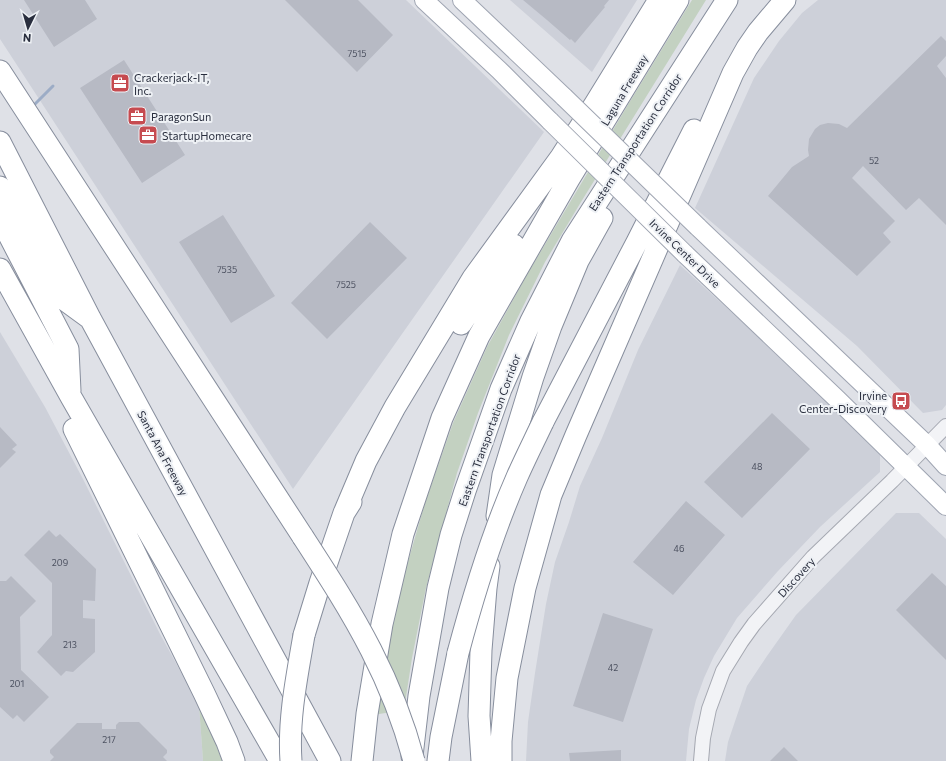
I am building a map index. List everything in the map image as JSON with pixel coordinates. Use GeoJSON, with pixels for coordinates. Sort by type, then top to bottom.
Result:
{"type":"FeatureCollection","features":[{"type":"Feature","properties":{"kind":"highway"},"geometry":{"type":"LineString","coordinates":[[291,761],[290,748],[293,708],[297,673],[304,635],[344,513],[366,461],[395,407],[473,278],[561,157],[659,0]]}},
{"type":"Feature","properties":{"kind":"highway","name":"Laguna Freeway"},"geometry":{"type":"LineString","coordinates":[[569,179],[678,0]]}},
{"type":"Feature","properties":{"kind":"highway"},"geometry":{"type":"LineString","coordinates":[[482,761],[479,716],[481,650],[486,588],[503,475],[533,377],[548,333],[578,261],[697,47],[727,0]]}},
{"type":"Feature","properties":{"kind":"highway"},"geometry":{"type":"LineString","coordinates":[[438,761],[458,653],[469,611],[488,554],[517,477],[542,422],[637,242],[728,62],[751,27],[778,0]]}},
{"type":"Feature","properties":{"kind":"highway"},"geometry":{"type":"LineString","coordinates":[[501,761],[501,741],[509,671],[525,588],[551,495],[733,73],[758,32],[785,0]]}},
{"type":"Feature","properties":{"kind":"highway","name":"Eastern Transportation Corridor"},"geometry":{"type":"LineString","coordinates":[[413,761],[419,696],[438,588],[451,535],[501,389],[531,320],[572,241],[697,47]]}},
{"type":"Feature","properties":{"kind":"highway"},"geometry":{"type":"LineString","coordinates":[[0,71],[296,526],[353,618],[372,651],[396,706],[410,744],[413,761]]}},
{"type":"Feature","properties":{"kind":"highway","name":"Santa Ana Freeway"},"geometry":{"type":"LineString","coordinates":[[0,142],[90,318],[330,761]]}},
{"type":"Feature","properties":{"kind":"highway"},"geometry":{"type":"LineString","coordinates":[[344,513],[438,359],[514,245],[542,206],[569,179]]}},
{"type":"Feature","properties":{"kind":"highway"},"geometry":{"type":"LineString","coordinates":[[362,761],[367,714],[382,624],[403,534],[442,418],[478,336],[569,179]]}},
{"type":"Feature","properties":{"kind":"highway"},"geometry":{"type":"LineString","coordinates":[[0,187],[62,298],[90,318]]}},
{"type":"Feature","properties":{"kind":"highway"},"geometry":{"type":"LineString","coordinates":[[0,218],[68,349],[71,397]]}},
{"type":"Feature","properties":{"kind":"highway"},"geometry":{"type":"LineString","coordinates":[[0,269],[71,397],[280,761]]}},
{"type":"Feature","properties":{"kind":"highway"},"geometry":{"type":"LineString","coordinates":[[49,358],[56,394],[204,693],[227,742],[234,761]]}},
{"type":"Feature","properties":{"kind":"main road","name":"Irvine Center Drive"},"geometry":{"type":"LineString","coordinates":[[424,0],[499,70],[685,254],[946,506]]}},
{"type":"Feature","properties":{"kind":"main road"},"geometry":{"type":"LineString","coordinates":[[462,0],[927,445],[946,466]]}},
{"type":"Feature","properties":{"kind":"street","name":"Discovery"},"geometry":{"type":"LineString","coordinates":[[701,761],[703,738],[709,709],[723,671],[754,624],[813,557],[907,467],[946,426]]}},
{"type":"Feature","properties":{"kind":"shaded area"},"geometry":{"type":"Polygon","coordinates":[[[0,0],[406,0],[544,132],[293,489],[0,39],[0,0]]]}},
{"type":"Feature","properties":{"kind":"shaded area"},"geometry":{"type":"Polygon","coordinates":[[[510,0],[637,0],[592,72],[510,0]]]}},
{"type":"Feature","properties":{"kind":"shaded area"},"geometry":{"type":"Polygon","coordinates":[[[818,0],[946,0],[946,405],[942,410],[923,413],[857,346],[695,208],[754,78],[779,41],[802,13],[818,0]]]}},
{"type":"Feature","properties":{"kind":"shaded area"},"geometry":{"type":"Polygon","coordinates":[[[680,265],[880,451],[880,472],[820,527],[778,571],[737,618],[714,656],[696,700],[689,729],[686,761],[526,761],[528,722],[535,673],[546,604],[555,562],[580,486],[602,438],[638,350],[680,265]]]}},
{"type":"Feature","properties":{"kind":"shaded area"},"geometry":{"type":"Polygon","coordinates":[[[0,332],[45,407],[84,481],[160,634],[199,705],[203,761],[0,761],[0,332]]]}},
{"type":"Feature","properties":{"kind":"shaded area"},"geometry":{"type":"Polygon","coordinates":[[[896,513],[919,513],[946,539],[946,761],[725,761],[728,742],[747,686],[767,656],[796,615],[896,513]]]}},
{"type":"Feature","properties":{"kind":"green space"},"geometry":{"type":"Polygon","coordinates":[[[692,0],[706,0],[545,262],[509,335],[478,413],[457,473],[426,588],[412,658],[404,710],[373,715],[386,651],[405,572],[425,503],[453,423],[487,347],[528,273],[692,0]]]}},
{"type":"Feature","properties":{"kind":"green space"},"geometry":{"type":"Polygon","coordinates":[[[199,705],[212,733],[222,761],[203,761],[199,705]]]}},
{"type":"Feature","properties":{"kind":"building"},"geometry":{"type":"Polygon","coordinates":[[[24,0],[85,0],[97,19],[54,47],[24,0]]]}},
{"type":"Feature","properties":{"kind":"building"},"geometry":{"type":"Polygon","coordinates":[[[285,0],[358,0],[393,35],[357,72],[285,0]]]}},
{"type":"Feature","properties":{"kind":"building"},"geometry":{"type":"Polygon","coordinates":[[[523,0],[609,0],[604,6],[605,7],[575,43],[523,0]]]}},
{"type":"Feature","properties":{"kind":"building"},"geometry":{"type":"Polygon","coordinates":[[[941,36],[946,41],[946,56],[937,66],[946,78],[946,225],[919,198],[906,210],[863,166],[852,178],[895,221],[883,233],[891,242],[857,276],[768,196],[792,167],[809,156],[809,139],[815,129],[820,125],[828,123],[839,124],[847,128],[941,36]]]}},
{"type":"Feature","properties":{"kind":"building"},"geometry":{"type":"Polygon","coordinates":[[[124,60],[185,155],[142,183],[80,88],[124,60]]]}},
{"type":"Feature","properties":{"kind":"building"},"geometry":{"type":"Polygon","coordinates":[[[223,215],[275,296],[231,323],[179,242],[223,215]]]}},
{"type":"Feature","properties":{"kind":"building"},"geometry":{"type":"Polygon","coordinates":[[[370,222],[407,258],[327,339],[291,303],[370,222]]]}},
{"type":"Feature","properties":{"kind":"building"},"geometry":{"type":"Polygon","coordinates":[[[772,413],[810,449],[742,518],[704,482],[772,413]]]}},
{"type":"Feature","properties":{"kind":"building"},"geometry":{"type":"Polygon","coordinates":[[[0,427],[17,445],[12,449],[16,452],[0,468],[0,427]]]}},
{"type":"Feature","properties":{"kind":"building"},"geometry":{"type":"Polygon","coordinates":[[[686,501],[725,535],[673,595],[633,562],[686,501]]]}},
{"type":"Feature","properties":{"kind":"building"},"geometry":{"type":"Polygon","coordinates":[[[49,530],[56,537],[60,534],[96,569],[95,601],[83,600],[83,618],[95,619],[95,652],[73,672],[66,671],[61,676],[37,652],[52,635],[52,583],[24,555],[49,530]]]}},
{"type":"Feature","properties":{"kind":"building"},"geometry":{"type":"Polygon","coordinates":[[[932,573],[946,586],[946,660],[896,610],[932,573]]]}},
{"type":"Feature","properties":{"kind":"building"},"geometry":{"type":"Polygon","coordinates":[[[11,576],[36,601],[20,617],[21,670],[49,697],[24,722],[17,715],[13,719],[0,707],[0,581],[6,581],[11,576]]]}},
{"type":"Feature","properties":{"kind":"building"},"geometry":{"type":"Polygon","coordinates":[[[603,613],[653,629],[623,722],[573,706],[603,613]]]}},
{"type":"Feature","properties":{"kind":"building"},"geometry":{"type":"Polygon","coordinates":[[[119,722],[139,722],[167,750],[167,753],[163,757],[167,761],[50,761],[54,757],[50,753],[50,750],[77,723],[102,723],[102,729],[116,729],[116,725],[119,722]]]}},
{"type":"Feature","properties":{"kind":"building"},"geometry":{"type":"Polygon","coordinates":[[[784,747],[798,761],[770,761],[784,747]]]}},
{"type":"Feature","properties":{"kind":"building"},"geometry":{"type":"Polygon","coordinates":[[[621,750],[621,761],[570,761],[569,753],[621,750]]]}},
{"type":"Feature","properties":{"kind":"waterway"},"geometry":{"type":"LineString","coordinates":[[35,104],[53,86]]}},
{"type":"Feature","properties":{"kind":"place","name":"Crackerjack-IT, Inc."},"geometry":{"type":"Point","coordinates":[120,83]}},
{"type":"Feature","properties":{"kind":"place","name":"ParagonSun"},"geometry":{"type":"Point","coordinates":[137,116]}},
{"type":"Feature","properties":{"kind":"place","name":"StartupHomecare"},"geometry":{"type":"Point","coordinates":[148,135]}},
{"type":"Feature","properties":{"kind":"place","name":"Irvine Center-Discovery"},"geometry":{"type":"Point","coordinates":[901,401]}}]}
